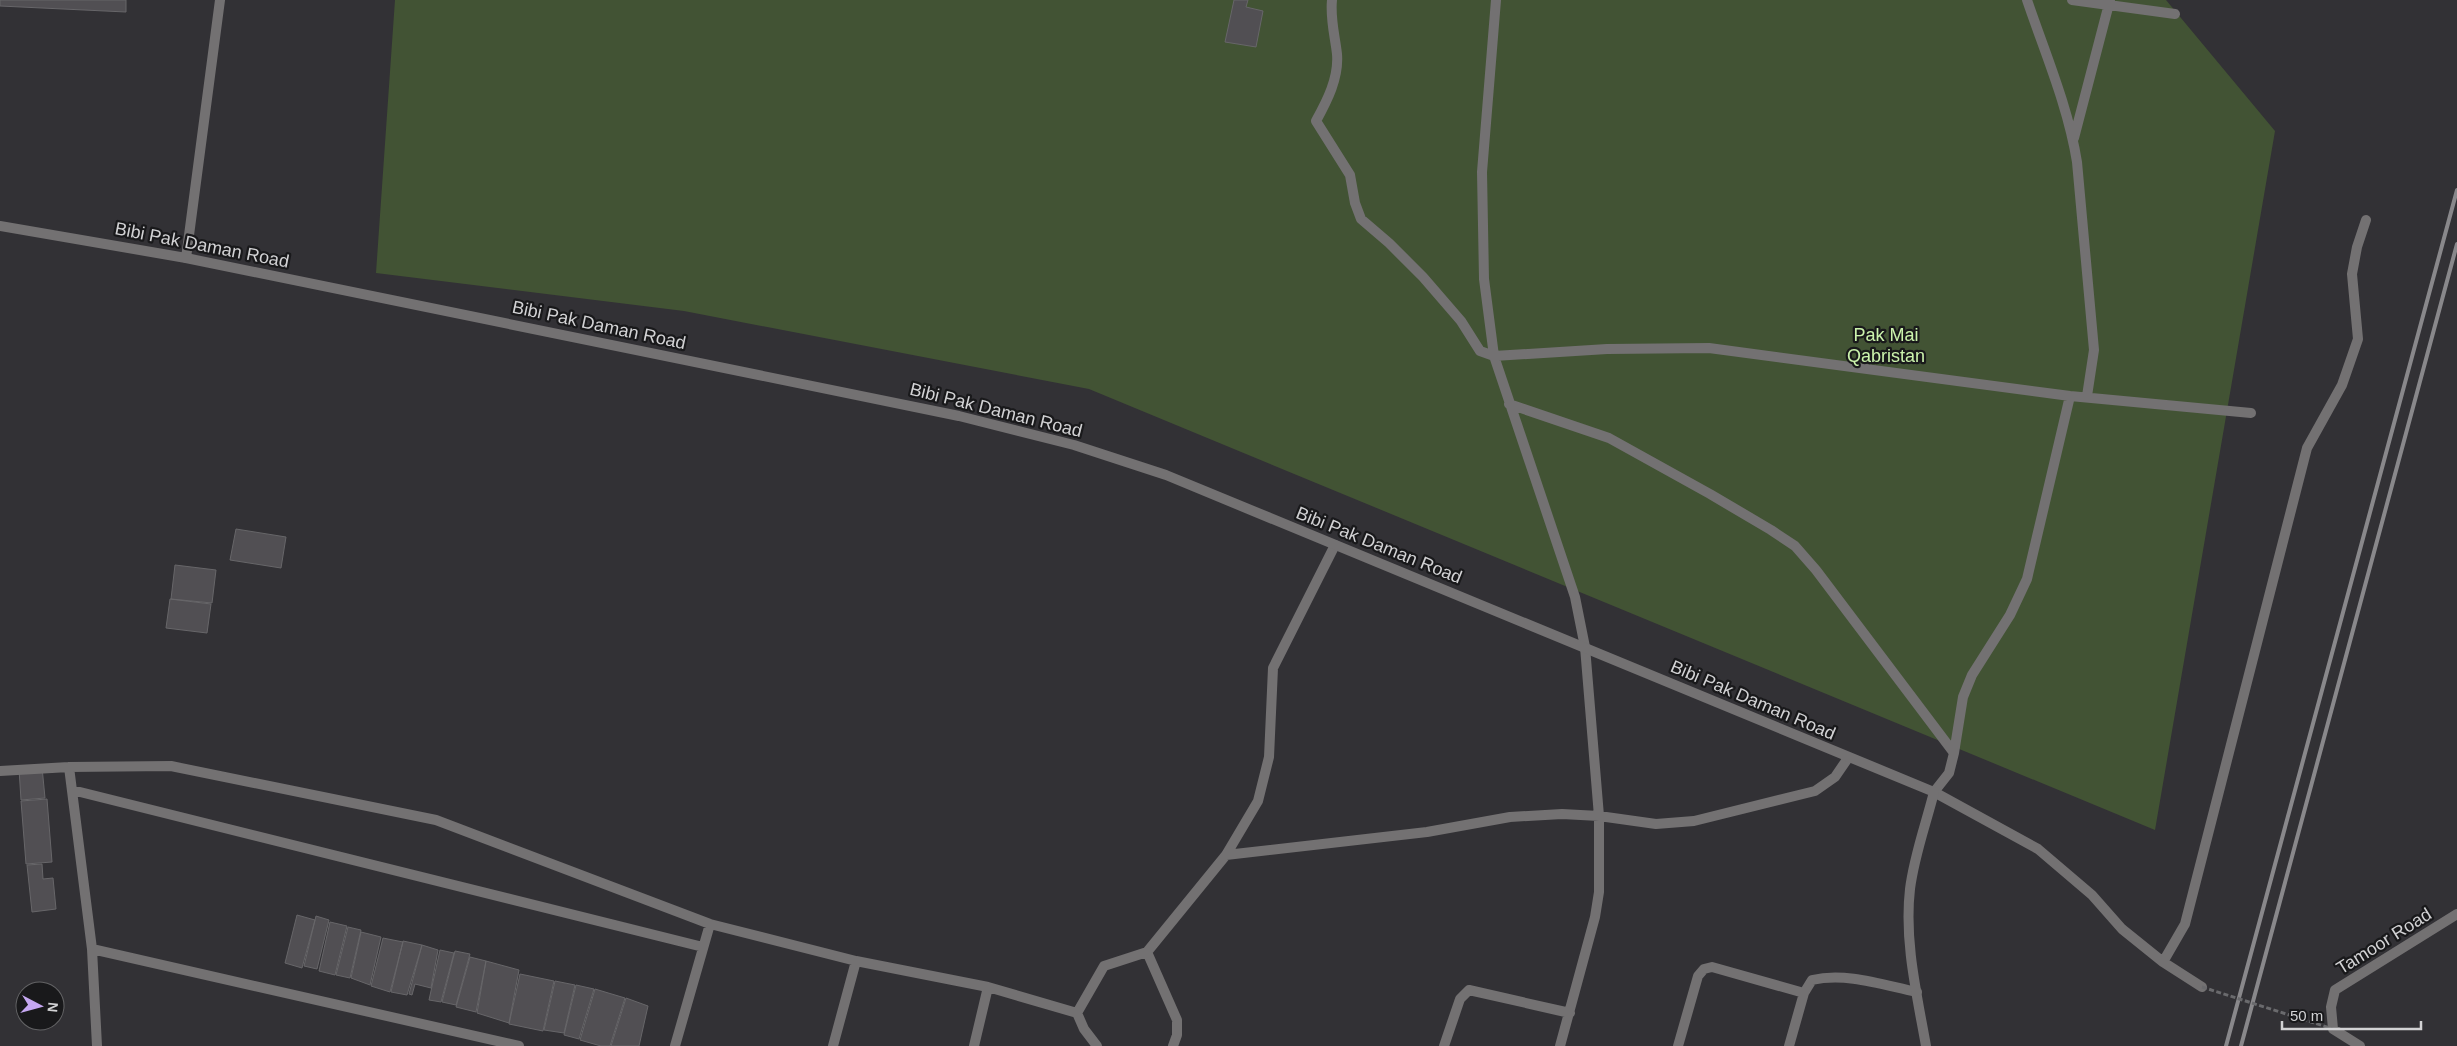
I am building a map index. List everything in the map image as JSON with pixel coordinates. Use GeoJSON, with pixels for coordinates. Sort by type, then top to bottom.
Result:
{"type":"FeatureCollection","features":[{"type":"Feature","properties":{"kind":"street"},"geometry":{"type":"LineString","coordinates":[[186,258],[220,0]]}},
{"type":"Feature","properties":{"kind":"street"},"geometry":{"type":"LineString","coordinates":[[1332,0],[1331,14],[1337,57],[1336,74],[1330,96],[1316,121],[1350,175],[1355,203],[1361,219],[1389,243],[1423,277],[1461,321],[1480,351],[1494,356],[1607,349],[1709,348],[2070,396],[2087,396],[2251,414]]}},
{"type":"Feature","properties":{"kind":"street"},"geometry":{"type":"LineString","coordinates":[[1496,0],[1482,172],[1484,279],[1494,356],[1575,598],[1585,647],[1599,816],[1599,892],[1595,917],[1560,1046]]}},
{"type":"Feature","properties":{"kind":"street"},"geometry":{"type":"LineString","coordinates":[[2027,0],[2074,139],[2094,350],[2087,396]]}},
{"type":"Feature","properties":{"kind":"street"},"geometry":{"type":"LineString","coordinates":[[2072,0],[2109,3],[2175,14]]}},
{"type":"Feature","properties":{"kind":"street"},"geometry":{"type":"LineString","coordinates":[[2074,139],[2109,3]]}},
{"type":"Feature","properties":{"kind":"street"},"geometry":{"type":"LineString","coordinates":[[2163,962],[2185,924],[2307,448],[2342,385],[2358,339],[2352,274],[2357,247],[2366,220]]}},
{"type":"Feature","properties":{"kind":"street","name":"Bibi Pak Daman Road"},"geometry":{"type":"LineString","coordinates":[[0,226],[186,258],[959,416],[1074,445],[1166,475],[1934,792],[2038,849],[2092,895],[2122,929],[2163,962],[2202,987]]}},
{"type":"Feature","properties":{"kind":"street"},"geometry":{"type":"LineString","coordinates":[[1926,1046],[1916,992],[1908,922],[1910,888],[1934,792],[1948,773],[1954,754],[1963,697],[1972,675],[2010,615],[2027,579],[2070,396]]}},
{"type":"Feature","properties":{"kind":"street"},"geometry":{"type":"LineString","coordinates":[[1509,404],[1609,438],[1710,494],[1795,546],[1822,578],[1954,754]]}},
{"type":"Feature","properties":{"kind":"street"},"geometry":{"type":"LineString","coordinates":[[1077,1013],[1104,966],[1146,952],[1226,856],[1258,800],[1269,758],[1273,668],[1335,545]]}},
{"type":"Feature","properties":{"kind":"street"},"geometry":{"type":"LineString","coordinates":[[1226,856],[1427,832],[1510,817],[1562,814],[1599,816],[1656,824],[1694,821],[1737,812],[1815,791],[1835,777],[1848,758]]}},
{"type":"Feature","properties":{"kind":"street"},"geometry":{"type":"LineString","coordinates":[[0,771],[69,767],[171,766],[436,820],[710,924],[856,961],[988,986],[1077,1013]]}},
{"type":"Feature","properties":{"kind":"street"},"geometry":{"type":"LineString","coordinates":[[69,767],[92,949],[97,1046]]}},
{"type":"Feature","properties":{"kind":"street"},"geometry":{"type":"LineString","coordinates":[[72,790],[703,947]]}},
{"type":"Feature","properties":{"kind":"street","name":"Tamoor Road"},"geometry":{"type":"LineString","coordinates":[[2333,1029],[2330,1006],[2335,990],[2457,914]]}},
{"type":"Feature","properties":{"kind":"street"},"geometry":{"type":"LineString","coordinates":[[675,1046],[710,924]]}},
{"type":"Feature","properties":{"kind":"street"},"geometry":{"type":"LineString","coordinates":[[92,949],[519,1046]]}},
{"type":"Feature","properties":{"kind":"street"},"geometry":{"type":"LineString","coordinates":[[1146,952],[1177,1020],[1177,1035],[1173,1046]]}},
{"type":"Feature","properties":{"kind":"street"},"geometry":{"type":"LineString","coordinates":[[833,1046],[856,961]]}},
{"type":"Feature","properties":{"kind":"street"},"geometry":{"type":"LineString","coordinates":[[1678,1046],[1698,976],[1704,969],[1712,967],[1804,993]]}},
{"type":"Feature","properties":{"kind":"street"},"geometry":{"type":"LineString","coordinates":[[1788,1046],[1804,993],[1812,980],[1825,977],[1850,979],[1916,992]]}},
{"type":"Feature","properties":{"kind":"street"},"geometry":{"type":"LineString","coordinates":[[974,1046],[988,986]]}},
{"type":"Feature","properties":{"kind":"street"},"geometry":{"type":"LineString","coordinates":[[1444,1046],[1460,999],[1469,990],[1570,1013]]}},
{"type":"Feature","properties":{"kind":"street"},"geometry":{"type":"LineString","coordinates":[[1077,1013],[1084,1030],[1097,1046]]}},
{"type":"Feature","properties":{"kind":"street"},"geometry":{"type":"LineString","coordinates":[[2333,1029],[2360,1046]]}},
{"type":"Feature","properties":{"kind":"path"},"geometry":{"type":"LineString","coordinates":[[2202,987],[2333,1029]]}},
{"type":"Feature","properties":{"kind":"green space","name":"Pak Mai Qabristan"},"geometry":{"type":"Polygon","coordinates":[[[395,0],[2166,0],[2275,131],[2155,830],[1089,389],[684,311],[376,273],[395,0]]]}},
{"type":"Feature","properties":{"kind":"building"},"geometry":{"type":"Polygon","coordinates":[[[0,0],[126,0],[126,12],[0,6],[0,0]]]}},
{"type":"Feature","properties":{"kind":"building"},"geometry":{"type":"Polygon","coordinates":[[[1234,0],[1248,0],[1246,7],[1263,11],[1256,47],[1225,42],[1234,0]]]}},
{"type":"Feature","properties":{"kind":"building"},"geometry":{"type":"Polygon","coordinates":[[[236,529],[286,537],[281,568],[230,560],[236,529]]]}},
{"type":"Feature","properties":{"kind":"building"},"geometry":{"type":"Polygon","coordinates":[[[175,565],[216,570],[212,603],[171,599],[175,565]]]}},
{"type":"Feature","properties":{"kind":"building"},"geometry":{"type":"Polygon","coordinates":[[[170,599],[211,604],[207,633],[166,628],[170,599]]]}},
{"type":"Feature","properties":{"kind":"building"},"geometry":{"type":"Polygon","coordinates":[[[42,767],[45,798],[21,800],[19,769],[42,767]]]}},
{"type":"Feature","properties":{"kind":"building"},"geometry":{"type":"Polygon","coordinates":[[[47,799],[52,862],[26,864],[21,801],[47,799]]]}},
{"type":"Feature","properties":{"kind":"building"},"geometry":{"type":"Polygon","coordinates":[[[42,864],[43,879],[53,878],[56,909],[32,912],[27,865],[42,864]]]}},
{"type":"Feature","properties":{"kind":"building"},"geometry":{"type":"Polygon","coordinates":[[[297,915],[315,920],[302,968],[285,963],[297,915]]]}},
{"type":"Feature","properties":{"kind":"building"},"geometry":{"type":"Polygon","coordinates":[[[316,916],[329,920],[317,969],[304,966],[316,916]]]}},
{"type":"Feature","properties":{"kind":"building"},"geometry":{"type":"Polygon","coordinates":[[[330,922],[347,926],[335,975],[319,971],[330,922]]]}},
{"type":"Feature","properties":{"kind":"building"},"geometry":{"type":"Polygon","coordinates":[[[348,927],[361,930],[350,978],[336,975],[348,927]]]}},
{"type":"Feature","properties":{"kind":"building"},"geometry":{"type":"Polygon","coordinates":[[[361,932],[381,937],[370,985],[351,978],[361,932]]]}},
{"type":"Feature","properties":{"kind":"building"},"geometry":{"type":"Polygon","coordinates":[[[383,938],[403,942],[390,992],[371,986],[383,938]]]}},
{"type":"Feature","properties":{"kind":"building"},"geometry":{"type":"Polygon","coordinates":[[[403,941],[422,945],[407,995],[391,992],[403,941]]]}},
{"type":"Feature","properties":{"kind":"building"},"geometry":{"type":"Polygon","coordinates":[[[422,945],[438,950],[431,988],[415,984],[412,995],[409,994],[422,945]]]}},
{"type":"Feature","properties":{"kind":"building"},"geometry":{"type":"Polygon","coordinates":[[[440,950],[454,953],[441,1002],[429,1000],[440,950]]]}},
{"type":"Feature","properties":{"kind":"building"},"geometry":{"type":"Polygon","coordinates":[[[455,951],[470,954],[456,1005],[442,1002],[455,951]]]}},
{"type":"Feature","properties":{"kind":"building"},"geometry":{"type":"Polygon","coordinates":[[[470,957],[486,961],[476,1012],[456,1007],[470,957]]]}},
{"type":"Feature","properties":{"kind":"building"},"geometry":{"type":"Polygon","coordinates":[[[486,961],[519,970],[509,1023],[477,1013],[486,961]]]}},
{"type":"Feature","properties":{"kind":"building"},"geometry":{"type":"Polygon","coordinates":[[[520,974],[554,981],[543,1031],[509,1024],[520,974]]]}},
{"type":"Feature","properties":{"kind":"building"},"geometry":{"type":"Polygon","coordinates":[[[555,981],[575,985],[564,1033],[544,1030],[555,981]]]}},
{"type":"Feature","properties":{"kind":"building"},"geometry":{"type":"Polygon","coordinates":[[[576,985],[594,989],[579,1039],[564,1035],[576,985]]]}},
{"type":"Feature","properties":{"kind":"building"},"geometry":{"type":"Polygon","coordinates":[[[595,989],[625,998],[610,1046],[601,1046],[580,1040],[595,989]]]}},
{"type":"Feature","properties":{"kind":"building"},"geometry":{"type":"Polygon","coordinates":[[[626,998],[648,1006],[639,1046],[611,1046],[626,998]]]}},
{"type":"Feature","properties":{"kind":"railway"},"geometry":{"type":"LineString","coordinates":[[2226,1046],[2457,190]]}},
{"type":"Feature","properties":{"kind":"railway"},"geometry":{"type":"LineString","coordinates":[[2241,1046],[2457,244]]}}]}
